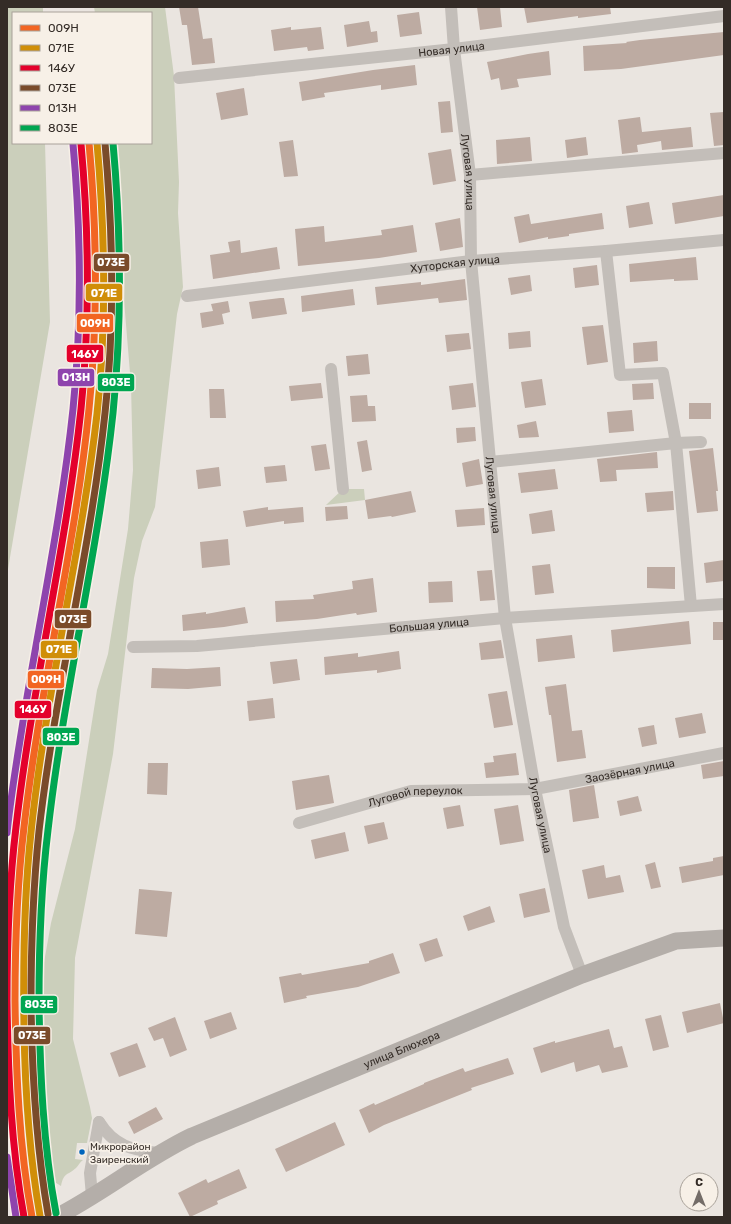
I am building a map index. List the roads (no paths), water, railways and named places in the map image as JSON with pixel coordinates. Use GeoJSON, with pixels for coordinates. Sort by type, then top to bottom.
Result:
{"type":"FeatureCollection","features":[{"type":"Feature","properties":{"kind":"street","name":"Луговая улица"},"geometry":{"type":"LineString","coordinates":[[451,7],[454,49],[470,175],[471,261],[505,618],[535,789],[564,926],[582,975]]}},
{"type":"Feature","properties":{"kind":"street","name":"Новая улица"},"geometry":{"type":"LineString","coordinates":[[179,78],[454,49],[724,16]]}},
{"type":"Feature","properties":{"kind":"street"},"geometry":{"type":"LineString","coordinates":[[470,175],[724,153]]}},
{"type":"Feature","properties":{"kind":"street","name":"Хуторская улица"},"geometry":{"type":"LineString","coordinates":[[187,296],[471,261],[606,251],[724,240]]}},
{"type":"Feature","properties":{"kind":"street"},"geometry":{"type":"LineString","coordinates":[[606,251],[620,375],[662,373],[676,443],[691,606]]}},
{"type":"Feature","properties":{"kind":"street"},"geometry":{"type":"LineString","coordinates":[[331,369],[343,489]]}},
{"type":"Feature","properties":{"kind":"street"},"geometry":{"type":"LineString","coordinates":[[490,462],[676,443],[701,442]]}},
{"type":"Feature","properties":{"kind":"street","name":"Большая улица"},"geometry":{"type":"LineString","coordinates":[[133,647],[168,647],[220,644],[505,618],[724,604]]}},
{"type":"Feature","properties":{"kind":"street","name":"Заозёрная улица"},"geometry":{"type":"LineString","coordinates":[[535,789],[724,753]]}},
{"type":"Feature","properties":{"kind":"street","name":"Луговой переулок"},"geometry":{"type":"LineString","coordinates":[[299,822],[411,791],[535,789]]}},
{"type":"Feature","properties":{"kind":"street","name":"улица Блюхера"},"geometry":{"type":"LineString","coordinates":[[56,1217],[92,1196],[158,1153],[192,1136],[582,975],[676,941],[724,938]]}},
{"type":"Feature","properties":{"kind":"street"},"geometry":{"type":"LineString","coordinates":[[92,1196],[90,1173],[99,1122],[105,1132],[124,1146],[138,1151],[158,1153]]}},
{"type":"Feature","properties":{"kind":"place","name":"Микрорайон Заиренский"},"geometry":{"type":"Point","coordinates":[82,1152]}}]}
